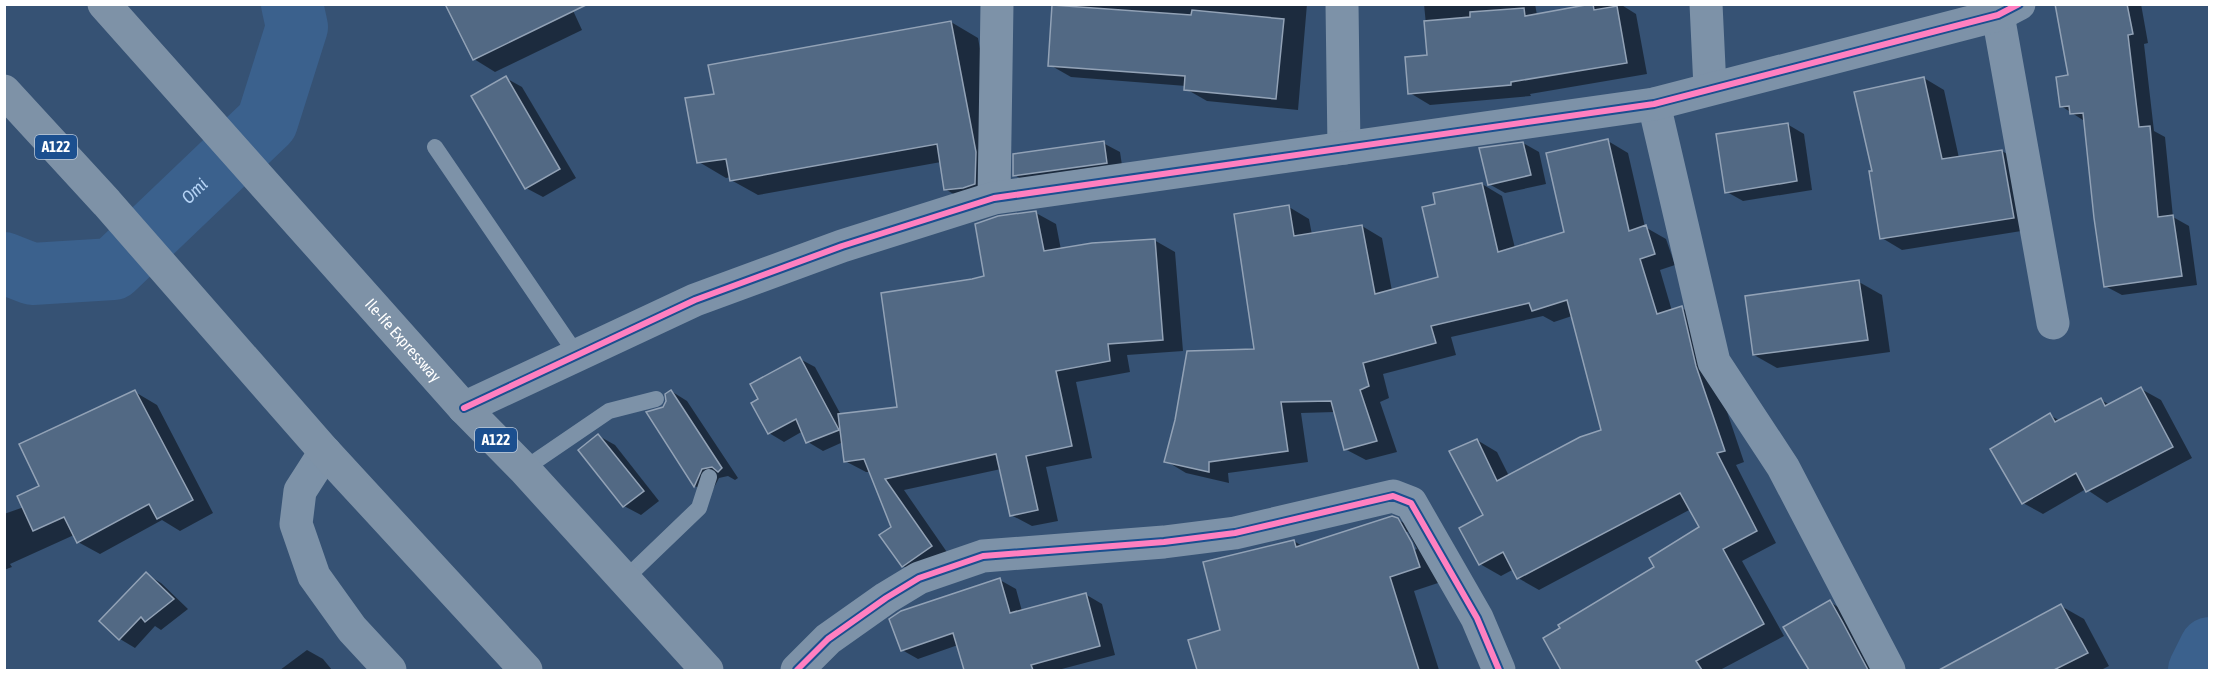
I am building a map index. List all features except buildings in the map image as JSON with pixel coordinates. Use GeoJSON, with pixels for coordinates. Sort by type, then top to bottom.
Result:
{"type":"FeatureCollection","features":[{"type":"Feature","properties":{"kind":"highway","name":"Ile-Ife Expressway"},"geometry":{"type":"LineString","coordinates":[[104,4],[464,408],[524,469],[707,670]]}},
{"type":"Feature","properties":{"kind":"highway","name":"A122"},"geometry":{"type":"LineString","coordinates":[[4,91],[107,203],[325,452],[526,670]]}},
{"type":"Feature","properties":{"kind":"street"},"geometry":{"type":"LineString","coordinates":[[994,198],[997,4]]}},
{"type":"Feature","properties":{"kind":"street"},"geometry":{"type":"LineString","coordinates":[[1342,4],[1344,148]]}},
{"type":"Feature","properties":{"kind":"street"},"geometry":{"type":"LineString","coordinates":[[1706,4],[1710,88]]}},
{"type":"Feature","properties":{"kind":"street"},"geometry":{"type":"LineString","coordinates":[[464,408],[695,300],[842,246],[994,198],[1654,104],[2008,10],[2053,322]]}},
{"type":"Feature","properties":{"kind":"street"},"geometry":{"type":"LineString","coordinates":[[1654,104],[1714,362],[1783,467],[1889,670]]}},
{"type":"Feature","properties":{"kind":"street"},"geometry":{"type":"LineString","coordinates":[[325,452],[300,491],[296,524],[314,576],[352,629],[390,670]]}},
{"type":"Feature","properties":{"kind":"street"},"geometry":{"type":"LineString","coordinates":[[797,670],[828,639],[886,598],[919,578],[983,556],[1164,542],[1235,533],[1394,496],[1412,502],[1477,618],[1499,670]]}},
{"type":"Feature","properties":{"kind":"lane"},"geometry":{"type":"LineString","coordinates":[[435,147],[577,355]]}},
{"type":"Feature","properties":{"kind":"lane"},"geometry":{"type":"LineString","coordinates":[[524,469],[609,411],[656,399]]}},
{"type":"Feature","properties":{"kind":"lane"},"geometry":{"type":"LineString","coordinates":[[624,580],[699,508],[709,477]]}},
{"type":"Feature","properties":{"kind":"waterway","name":"Omi"},"geometry":{"type":"LineString","coordinates":[[4,263],[32,274],[113,269],[267,122],[297,27],[292,4]]}},
{"type":"Feature","properties":{"kind":"waterway"},"geometry":{"type":"LineString","coordinates":[[2199,670],[2210,648]]}},
{"type":"Feature","properties":{"kind":"cycle path"},"geometry":{"type":"LineString","coordinates":[[464,408],[695,300],[842,246],[994,198],[1654,104],[1998,15],[2019,4]]}},
{"type":"Feature","properties":{"kind":"cycle path"},"geometry":{"type":"LineString","coordinates":[[797,670],[828,639],[886,598],[919,578],[983,556],[1164,542],[1235,533],[1393,496],[1411,503],[1477,618],[1499,670]]}}]}
